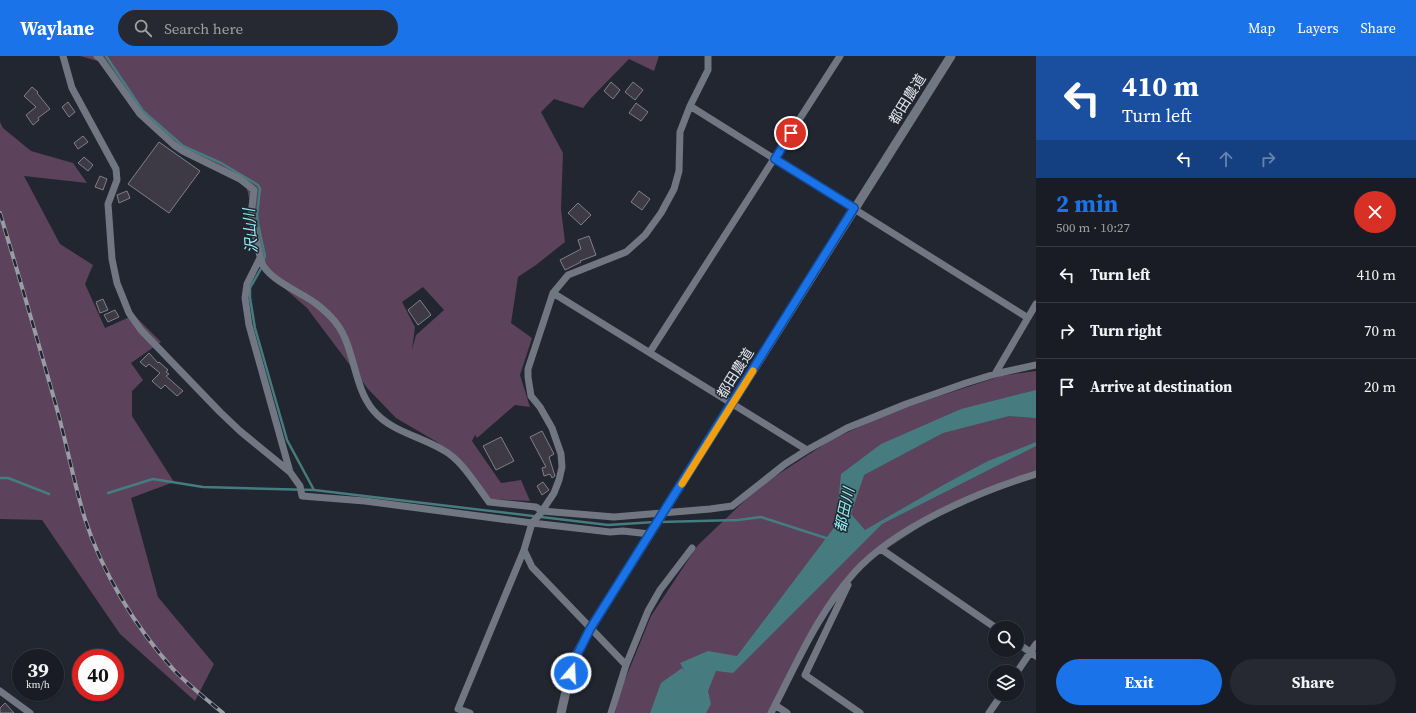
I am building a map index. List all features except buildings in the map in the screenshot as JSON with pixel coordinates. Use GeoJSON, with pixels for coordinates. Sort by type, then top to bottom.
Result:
{"type":"FeatureCollection","features":[{"type":"Feature","properties":{"kind":"street"},"geometry":{"type":"LineString","coordinates":[[63,56],[72,88],[116,169],[117,180],[108,204],[112,260],[117,283],[129,313],[141,330],[220,412],[290,472],[300,486],[302,496],[365,501],[610,532],[652,531]]}},
{"type":"Feature","properties":{"kind":"street"},"geometry":{"type":"LineString","coordinates":[[98,56],[140,114],[174,145],[183,151],[240,179],[254,190],[252,215],[262,262],[283,284],[315,303],[337,323],[344,336],[361,388],[366,400],[373,410],[382,420],[393,427],[444,450],[456,459],[489,502],[536,507],[541,512],[614,517],[663,514],[732,506],[785,464],[847,428],[934,394],[995,374],[1036,365]]}},
{"type":"Feature","properties":{"kind":"street"},"geometry":{"type":"LineString","coordinates":[[470,713],[458,709],[524,550],[534,522],[554,493],[562,467],[562,454],[552,428],[540,407],[531,396],[528,377],[528,369],[553,293],[568,275],[626,252],[645,235],[661,213],[674,189],[679,171],[680,132],[690,106],[708,70],[708,56]]}},
{"type":"Feature","properties":{"kind":"street"},"geometry":{"type":"LineString","coordinates":[[650,352],[840,56]]}},
{"type":"Feature","properties":{"kind":"street","name":"都田農道"},"geometry":{"type":"LineString","coordinates":[[562,713],[574,661],[590,629],[951,56]]}},
{"type":"Feature","properties":{"kind":"street"},"geometry":{"type":"LineString","coordinates":[[690,106],[1028,318]]}},
{"type":"Feature","properties":{"kind":"street"},"geometry":{"type":"LineString","coordinates":[[262,262],[247,284],[245,298],[248,325],[290,472]]}},
{"type":"Feature","properties":{"kind":"street"},"geometry":{"type":"LineString","coordinates":[[553,293],[807,450]]}},
{"type":"Feature","properties":{"kind":"street"},"geometry":{"type":"LineString","coordinates":[[995,374],[1036,304]]}},
{"type":"Feature","properties":{"kind":"street"},"geometry":{"type":"LineString","coordinates":[[771,713],[830,604],[854,573],[870,557],[907,532],[952,508],[994,489],[1036,474]]}},
{"type":"Feature","properties":{"kind":"street"},"geometry":{"type":"LineString","coordinates":[[611,713],[626,665],[648,611],[660,590],[692,548]]}},
{"type":"Feature","properties":{"kind":"street"},"geometry":{"type":"LineString","coordinates":[[880,549],[988,623]]}},
{"type":"Feature","properties":{"kind":"street"},"geometry":{"type":"LineString","coordinates":[[524,550],[532,568],[626,665]]}},
{"type":"Feature","properties":{"kind":"street"},"geometry":{"type":"LineString","coordinates":[[854,573],[806,675],[860,713]]}},
{"type":"Feature","properties":{"kind":"street"},"geometry":{"type":"LineString","coordinates":[[1023,665],[1033,654],[1036,644]]}},
{"type":"Feature","properties":{"kind":"street"},"geometry":{"type":"LineString","coordinates":[[1024,648],[1033,654]]}},
{"type":"Feature","properties":{"kind":"street"},"geometry":{"type":"LineString","coordinates":[[0,691],[30,713]]}},
{"type":"Feature","properties":{"kind":"street"},"geometry":{"type":"LineString","coordinates":[[989,713],[997,701]]}},
{"type":"Feature","properties":{"kind":"street"},"geometry":{"type":"LineString","coordinates":[[775,705],[787,713]]}},
{"type":"Feature","properties":{"kind":"shaded area"},"geometry":{"type":"Polygon","coordinates":[[[80,56],[659,56],[654,71],[629,59],[583,108],[554,99],[541,112],[563,153],[561,209],[565,242],[518,277],[511,323],[532,338],[520,375],[530,407],[515,405],[477,438],[475,435],[472,441],[501,483],[521,480],[530,501],[489,499],[452,453],[437,442],[396,418],[368,389],[307,308],[266,272],[246,185],[182,149],[134,105],[108,64],[80,56]],[[423,287],[402,302],[415,327],[412,350],[416,335],[444,310],[423,287]]]}},
{"type":"Feature","properties":{"kind":"shaded area"},"geometry":{"type":"Polygon","coordinates":[[[0,122],[3,128],[31,151],[73,163],[87,183],[24,176],[60,244],[93,265],[85,284],[105,328],[134,315],[161,342],[131,363],[143,380],[132,391],[132,416],[174,482],[131,498],[158,597],[214,664],[195,701],[120,634],[42,520],[0,519],[0,122]]]}},
{"type":"Feature","properties":{"kind":"shaded area"},"geometry":{"type":"Polygon","coordinates":[[[1036,371],[1036,472],[938,515],[862,565],[842,583],[768,713],[615,713],[620,692],[651,616],[698,545],[760,486],[831,440],[891,412],[1001,376],[1036,371]]]}},
{"type":"Feature","properties":{"kind":"water","name":"都田川"},"geometry":{"type":"Polygon","coordinates":[[[1036,390],[1036,418],[1009,416],[943,433],[864,475],[851,514],[865,530],[988,461],[1036,442],[1036,446],[882,524],[733,673],[716,671],[708,691],[711,704],[706,713],[650,713],[661,683],[682,668],[685,672],[680,663],[708,651],[737,656],[836,525],[841,474],[881,444],[961,409],[1036,390]]]}},
{"type":"Feature","properties":{"kind":"waterway","name":"沢山川"},"geometry":{"type":"LineString","coordinates":[[106,56],[143,111],[183,146],[221,163],[258,185],[260,189],[257,215],[265,256],[263,262]]}},
{"type":"Feature","properties":{"kind":"waterway","name":"沢山川"},"geometry":{"type":"LineString","coordinates":[[262,267],[250,288],[250,298],[255,328],[287,440],[314,490]]}},
{"type":"Feature","properties":{"kind":"waterway"},"geometry":{"type":"LineString","coordinates":[[0,478],[8,478],[49,494]]}},
{"type":"Feature","properties":{"kind":"waterway"},"geometry":{"type":"LineString","coordinates":[[108,493],[153,479],[203,487],[314,490],[608,525],[655,522]]}},
{"type":"Feature","properties":{"kind":"waterway"},"geometry":{"type":"LineString","coordinates":[[660,522],[738,520],[761,517],[829,539]]}},
{"type":"Feature","properties":{"kind":"railway"},"geometry":{"type":"LineString","coordinates":[[0,213],[55,402],[73,475],[92,539],[111,579],[146,636],[173,669],[197,692],[223,713]]}},
{"type":"Feature","properties":{"kind":"slow traffic"},"geometry":{"type":"LineString","coordinates":[[682,484],[753,371]]}},
{"type":"Feature","properties":{"kind":"route"},"geometry":{"type":"LineString","coordinates":[[571,673],[574,661],[590,629],[854,208],[775,159],[791,133]]}}]}
